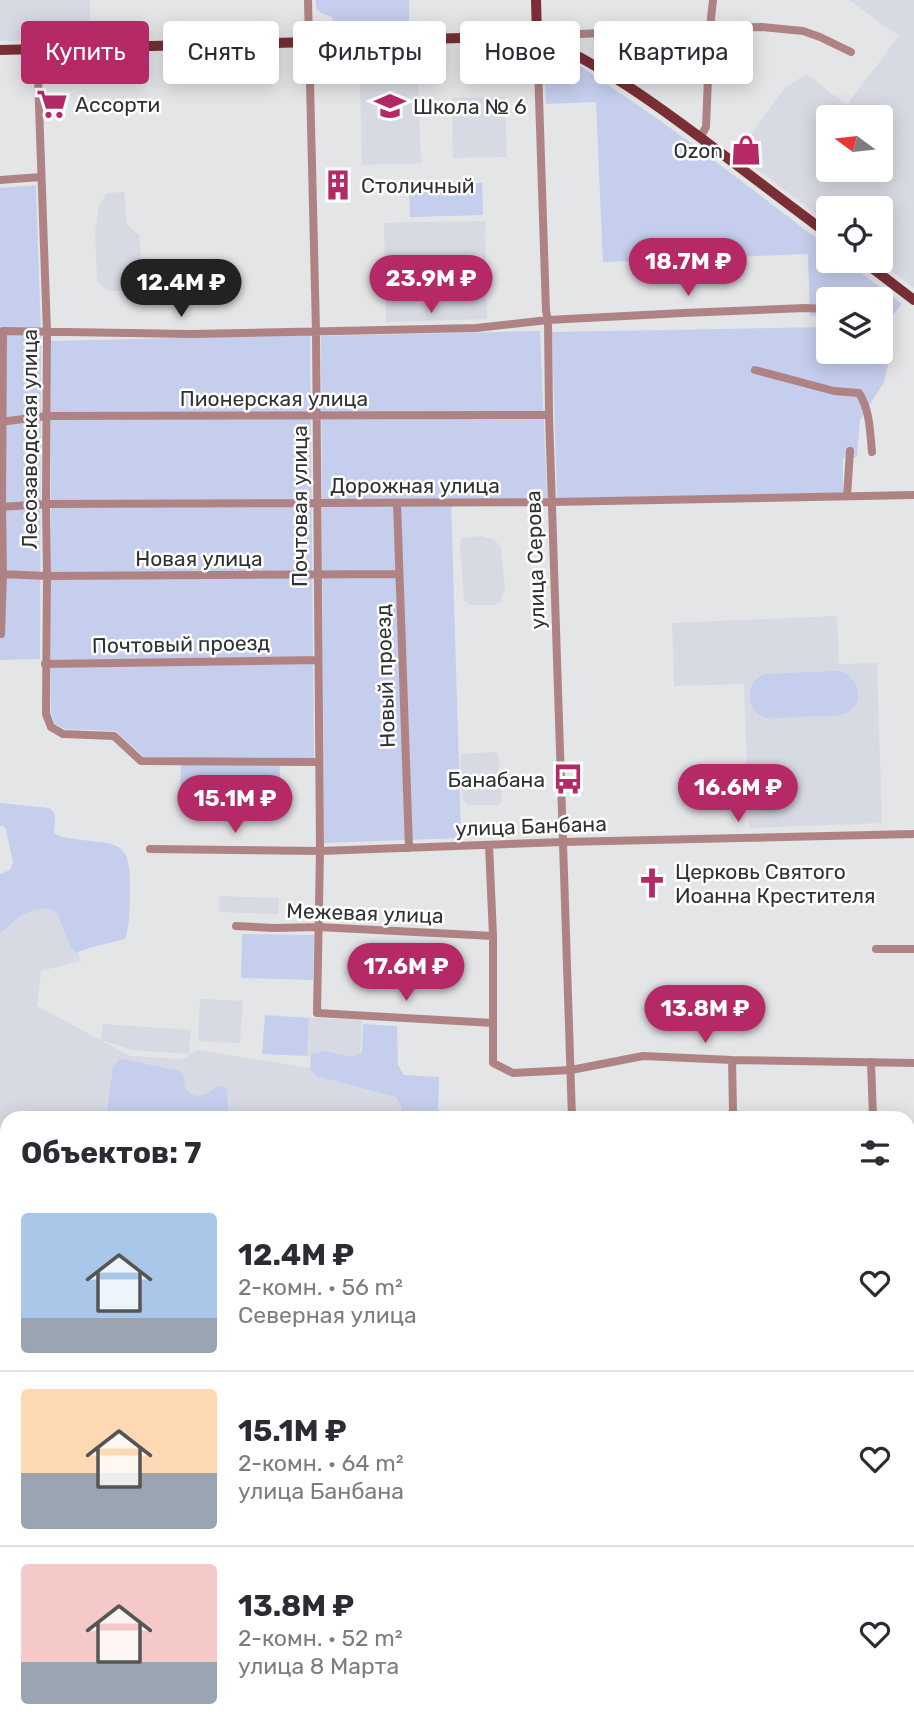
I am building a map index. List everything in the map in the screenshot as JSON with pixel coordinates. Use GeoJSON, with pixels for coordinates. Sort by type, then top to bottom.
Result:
{"type":"FeatureCollection","features":[{"type":"Feature","properties":{"kind":"main road","name":"улица Серова"},"geometry":{"type":"LineString","coordinates":[[536,0],[537,21]]}},
{"type":"Feature","properties":{"kind":"main road"},"geometry":{"type":"LineString","coordinates":[[149,46],[293,42]]}},
{"type":"Feature","properties":{"kind":"main road"},"geometry":{"type":"LineString","coordinates":[[0,50],[21,49]]}},
{"type":"Feature","properties":{"kind":"main road"},"geometry":{"type":"LineString","coordinates":[[580,56],[666,112],[816,225]]}},
{"type":"Feature","properties":{"kind":"main road"},"geometry":{"type":"LineString","coordinates":[[879,273],[914,300]]}},
{"type":"Feature","properties":{"kind":"street","name":"Почтовая улица"},"geometry":{"type":"LineString","coordinates":[[308,0],[308,21]]}},
{"type":"Feature","properties":{"kind":"street"},"geometry":{"type":"LineString","coordinates":[[711,21],[713,0]]}},
{"type":"Feature","properties":{"kind":"street"},"geometry":{"type":"LineString","coordinates":[[753,27],[803,31],[851,52]]}},
{"type":"Feature","properties":{"kind":"street","name":"Лесозаводская улица"},"geometry":{"type":"LineString","coordinates":[[38,84],[47,332],[46,714],[51,727],[63,734],[114,736],[141,761],[319,762]]}},
{"type":"Feature","properties":{"kind":"street","name":"Почтовая улица"},"geometry":{"type":"LineString","coordinates":[[310,84],[316,331],[320,851],[317,1013],[493,1023]]}},
{"type":"Feature","properties":{"kind":"street","name":"улица Серова"},"geometry":{"type":"LineString","coordinates":[[538,84],[572,1111]]}},
{"type":"Feature","properties":{"kind":"street"},"geometry":{"type":"LineString","coordinates":[[700,138],[706,127],[708,84]]}},
{"type":"Feature","properties":{"kind":"street"},"geometry":{"type":"LineString","coordinates":[[0,180],[41,177]]}},
{"type":"Feature","properties":{"kind":"street"},"geometry":{"type":"LineString","coordinates":[[1,634],[3,331],[191,334],[477,328],[548,320],[816,309]]}},
{"type":"Feature","properties":{"kind":"street"},"geometry":{"type":"LineString","coordinates":[[755,370],[834,391],[859,393],[864,401],[869,422],[872,452]]}},
{"type":"Feature","properties":{"kind":"street","name":"Пионерская улица"},"geometry":{"type":"LineString","coordinates":[[1,422],[46,415],[549,415]]}},
{"type":"Feature","properties":{"kind":"street"},"geometry":{"type":"LineString","coordinates":[[847,496],[850,451]]}},
{"type":"Feature","properties":{"kind":"street","name":"Дорожная улица"},"geometry":{"type":"LineString","coordinates":[[1,507],[46,504],[552,502],[914,495]]}},
{"type":"Feature","properties":{"kind":"street","name":"Новый проезд"},"geometry":{"type":"LineString","coordinates":[[397,503],[409,848]]}},
{"type":"Feature","properties":{"kind":"street","name":"Новая улица"},"geometry":{"type":"LineString","coordinates":[[2,574],[398,574]]}},
{"type":"Feature","properties":{"kind":"street","name":"Почтовый проезд"},"geometry":{"type":"LineString","coordinates":[[45,664],[318,660]]}},
{"type":"Feature","properties":{"kind":"street","name":"улица Банбана"},"geometry":{"type":"LineString","coordinates":[[150,849],[320,851],[914,834]]}},
{"type":"Feature","properties":{"kind":"street"},"geometry":{"type":"LineString","coordinates":[[489,845],[493,1063],[513,1073],[571,1070],[643,1056],[914,1063]]}},
{"type":"Feature","properties":{"kind":"street","name":"Межевая улица"},"geometry":{"type":"LineString","coordinates":[[236,926],[318,927],[492,936]]}},
{"type":"Feature","properties":{"kind":"street"},"geometry":{"type":"LineString","coordinates":[[876,949],[914,949]]}},
{"type":"Feature","properties":{"kind":"street"},"geometry":{"type":"LineString","coordinates":[[732,1060],[733,1111]]}},
{"type":"Feature","properties":{"kind":"street"},"geometry":{"type":"LineString","coordinates":[[870,1062],[873,1111]]}},
{"type":"Feature","properties":{"kind":"shaded area"},"geometry":{"type":"Polygon","coordinates":[[[0,0],[90,0],[90,21],[21,21],[21,41],[0,41],[0,0]]]}},
{"type":"Feature","properties":{"kind":"shaded area"},"geometry":{"type":"Polygon","coordinates":[[[316,0],[409,0],[409,21],[332,21],[332,17],[316,9],[316,0]]]}},
{"type":"Feature","properties":{"kind":"shaded area"},"geometry":{"type":"Polygon","coordinates":[[[849,0],[914,0],[914,288],[893,272],[893,196],[816,196],[816,214],[737,154],[783,90],[806,74],[847,105],[899,36],[849,0]]]}},
{"type":"Feature","properties":{"kind":"shaded area"},"geometry":{"type":"Polygon","coordinates":[[[580,67],[594,76],[594,84],[605,84],[664,124],[816,238],[816,273],[861,273],[879,287],[816,287],[816,316],[810,316],[808,254],[603,262],[596,102],[546,104],[545,84],[580,84],[580,67]]]}},
{"type":"Feature","properties":{"kind":"shaded area","name":"Школа № 6"},"geometry":{"type":"Polygon","coordinates":[[[360,84],[418,84],[421,163],[362,165],[360,84]]]}},
{"type":"Feature","properties":{"kind":"shaded area"},"geometry":{"type":"Polygon","coordinates":[[[505,97],[507,157],[453,158],[452,98],[505,97]]]}},
{"type":"Feature","properties":{"kind":"shaded area"},"geometry":{"type":"Polygon","coordinates":[[[482,183],[483,215],[410,217],[409,185],[482,183]]]}},
{"type":"Feature","properties":{"kind":"shaded area"},"geometry":{"type":"Polygon","coordinates":[[[36,185],[41,336],[40,659],[0,660],[0,188],[36,185]]]}},
{"type":"Feature","properties":{"kind":"shaded area"},"geometry":{"type":"Polygon","coordinates":[[[124,192],[127,225],[140,236],[141,283],[136,291],[109,291],[97,282],[95,232],[99,206],[107,193],[124,192]]]}},
{"type":"Feature","properties":{"kind":"shaded area"},"geometry":{"type":"Polygon","coordinates":[[[485,221],[487,319],[386,322],[384,223],[485,221]]]}},
{"type":"Feature","properties":{"kind":"shaded area"},"geometry":{"type":"Polygon","coordinates":[[[893,297],[902,304],[893,315],[893,297]]]}},
{"type":"Feature","properties":{"kind":"shaded area"},"geometry":{"type":"Polygon","coordinates":[[[816,327],[816,364],[888,364],[884,382],[860,420],[857,457],[843,458],[843,493],[557,498],[552,332],[816,327]]]}},
{"type":"Feature","properties":{"kind":"shaded area"},"geometry":{"type":"Polygon","coordinates":[[[540,331],[547,498],[451,499],[461,838],[324,843],[321,336],[540,331]]]}},
{"type":"Feature","properties":{"kind":"shaded area"},"geometry":{"type":"Polygon","coordinates":[[[310,335],[314,760],[144,757],[116,731],[65,729],[55,724],[51,713],[51,341],[310,335]]]}},
{"type":"Feature","properties":{"kind":"shaded area"},"geometry":{"type":"Polygon","coordinates":[[[481,536],[495,540],[501,548],[505,589],[500,602],[495,605],[471,605],[464,600],[460,545],[462,538],[481,536]]]}},
{"type":"Feature","properties":{"kind":"shaded area"},"geometry":{"type":"Polygon","coordinates":[[[837,616],[839,664],[877,663],[882,823],[749,828],[744,684],[674,686],[672,623],[837,616]]]}},
{"type":"Feature","properties":{"kind":"shaded area"},"geometry":{"type":"Polygon","coordinates":[[[836,671],[851,677],[858,690],[856,704],[844,714],[766,718],[759,715],[751,704],[753,683],[764,674],[836,671]]]}},
{"type":"Feature","properties":{"kind":"shaded area"},"geometry":{"type":"Polygon","coordinates":[[[462,754],[498,754],[501,802],[498,805],[468,805],[463,800],[460,760],[462,754]]]}},
{"type":"Feature","properties":{"kind":"shaded area"},"geometry":{"type":"Polygon","coordinates":[[[181,764],[280,766],[279,800],[180,798],[181,764]]]}},
{"type":"Feature","properties":{"kind":"shaded area"},"geometry":{"type":"Polygon","coordinates":[[[0,803],[49,808],[55,816],[54,833],[67,838],[110,844],[123,851],[130,870],[129,920],[125,939],[76,953],[57,913],[47,909],[22,915],[0,933],[0,874],[10,870],[13,862],[6,830],[0,826],[0,803]]]}},
{"type":"Feature","properties":{"kind":"shaded area"},"geometry":{"type":"Polygon","coordinates":[[[219,896],[279,898],[278,914],[219,912],[219,896]]]}},
{"type":"Feature","properties":{"kind":"shaded area"},"geometry":{"type":"Polygon","coordinates":[[[59,906],[81,961],[41,971],[37,1006],[130,1056],[183,1059],[197,1050],[423,1086],[421,1111],[0,1111],[0,923],[21,908],[59,906]]]}},
{"type":"Feature","properties":{"kind":"shaded area"},"geometry":{"type":"Polygon","coordinates":[[[242,934],[314,935],[313,980],[241,978],[242,934]]]}},
{"type":"Feature","properties":{"kind":"shaded area"},"geometry":{"type":"Polygon","coordinates":[[[200,999],[243,1001],[240,1043],[198,1041],[200,999]]]}},
{"type":"Feature","properties":{"kind":"shaded area"},"geometry":{"type":"Polygon","coordinates":[[[265,1015],[309,1018],[307,1056],[262,1054],[265,1015]]]}},
{"type":"Feature","properties":{"kind":"shaded area"},"geometry":{"type":"Polygon","coordinates":[[[309,1018],[362,1020],[360,1059],[307,1056],[309,1018]]]}},
{"type":"Feature","properties":{"kind":"shaded area"},"geometry":{"type":"Polygon","coordinates":[[[103,1024],[191,1030],[189,1054],[132,1050],[101,1040],[103,1024]]]}},
{"type":"Feature","properties":{"kind":"shaded area"},"geometry":{"type":"Polygon","coordinates":[[[363,1024],[397,1026],[398,1065],[404,1075],[439,1077],[438,1111],[401,1111],[396,1097],[317,1076],[310,1069],[311,1054],[325,1051],[354,1057],[362,1052],[363,1024]]]}},
{"type":"Feature","properties":{"kind":"shaded area"},"geometry":{"type":"Polygon","coordinates":[[[122,1059],[179,1071],[185,1078],[184,1087],[196,1096],[204,1095],[217,1086],[227,1088],[228,1111],[107,1111],[113,1067],[122,1059]]]}},
{"type":"Feature","properties":{"kind":"place","name":"Ассорти"},"geometry":{"type":"Point","coordinates":[52,104]}},
{"type":"Feature","properties":{"kind":"place","name":"Школа № 6"},"geometry":{"type":"Point","coordinates":[390,106]}},
{"type":"Feature","properties":{"kind":"place","name":"Ozon"},"geometry":{"type":"Point","coordinates":[746,150]}},
{"type":"Feature","properties":{"kind":"place","name":"Столичный"},"geometry":{"type":"Point","coordinates":[338,185]}},
{"type":"Feature","properties":{"kind":"place","name":"Банабана"},"geometry":{"type":"Point","coordinates":[568,779]}},
{"type":"Feature","properties":{"kind":"place","name":"Церковь Святого Иоанна Крестителя"},"geometry":{"type":"Point","coordinates":[652,883]}}]}
